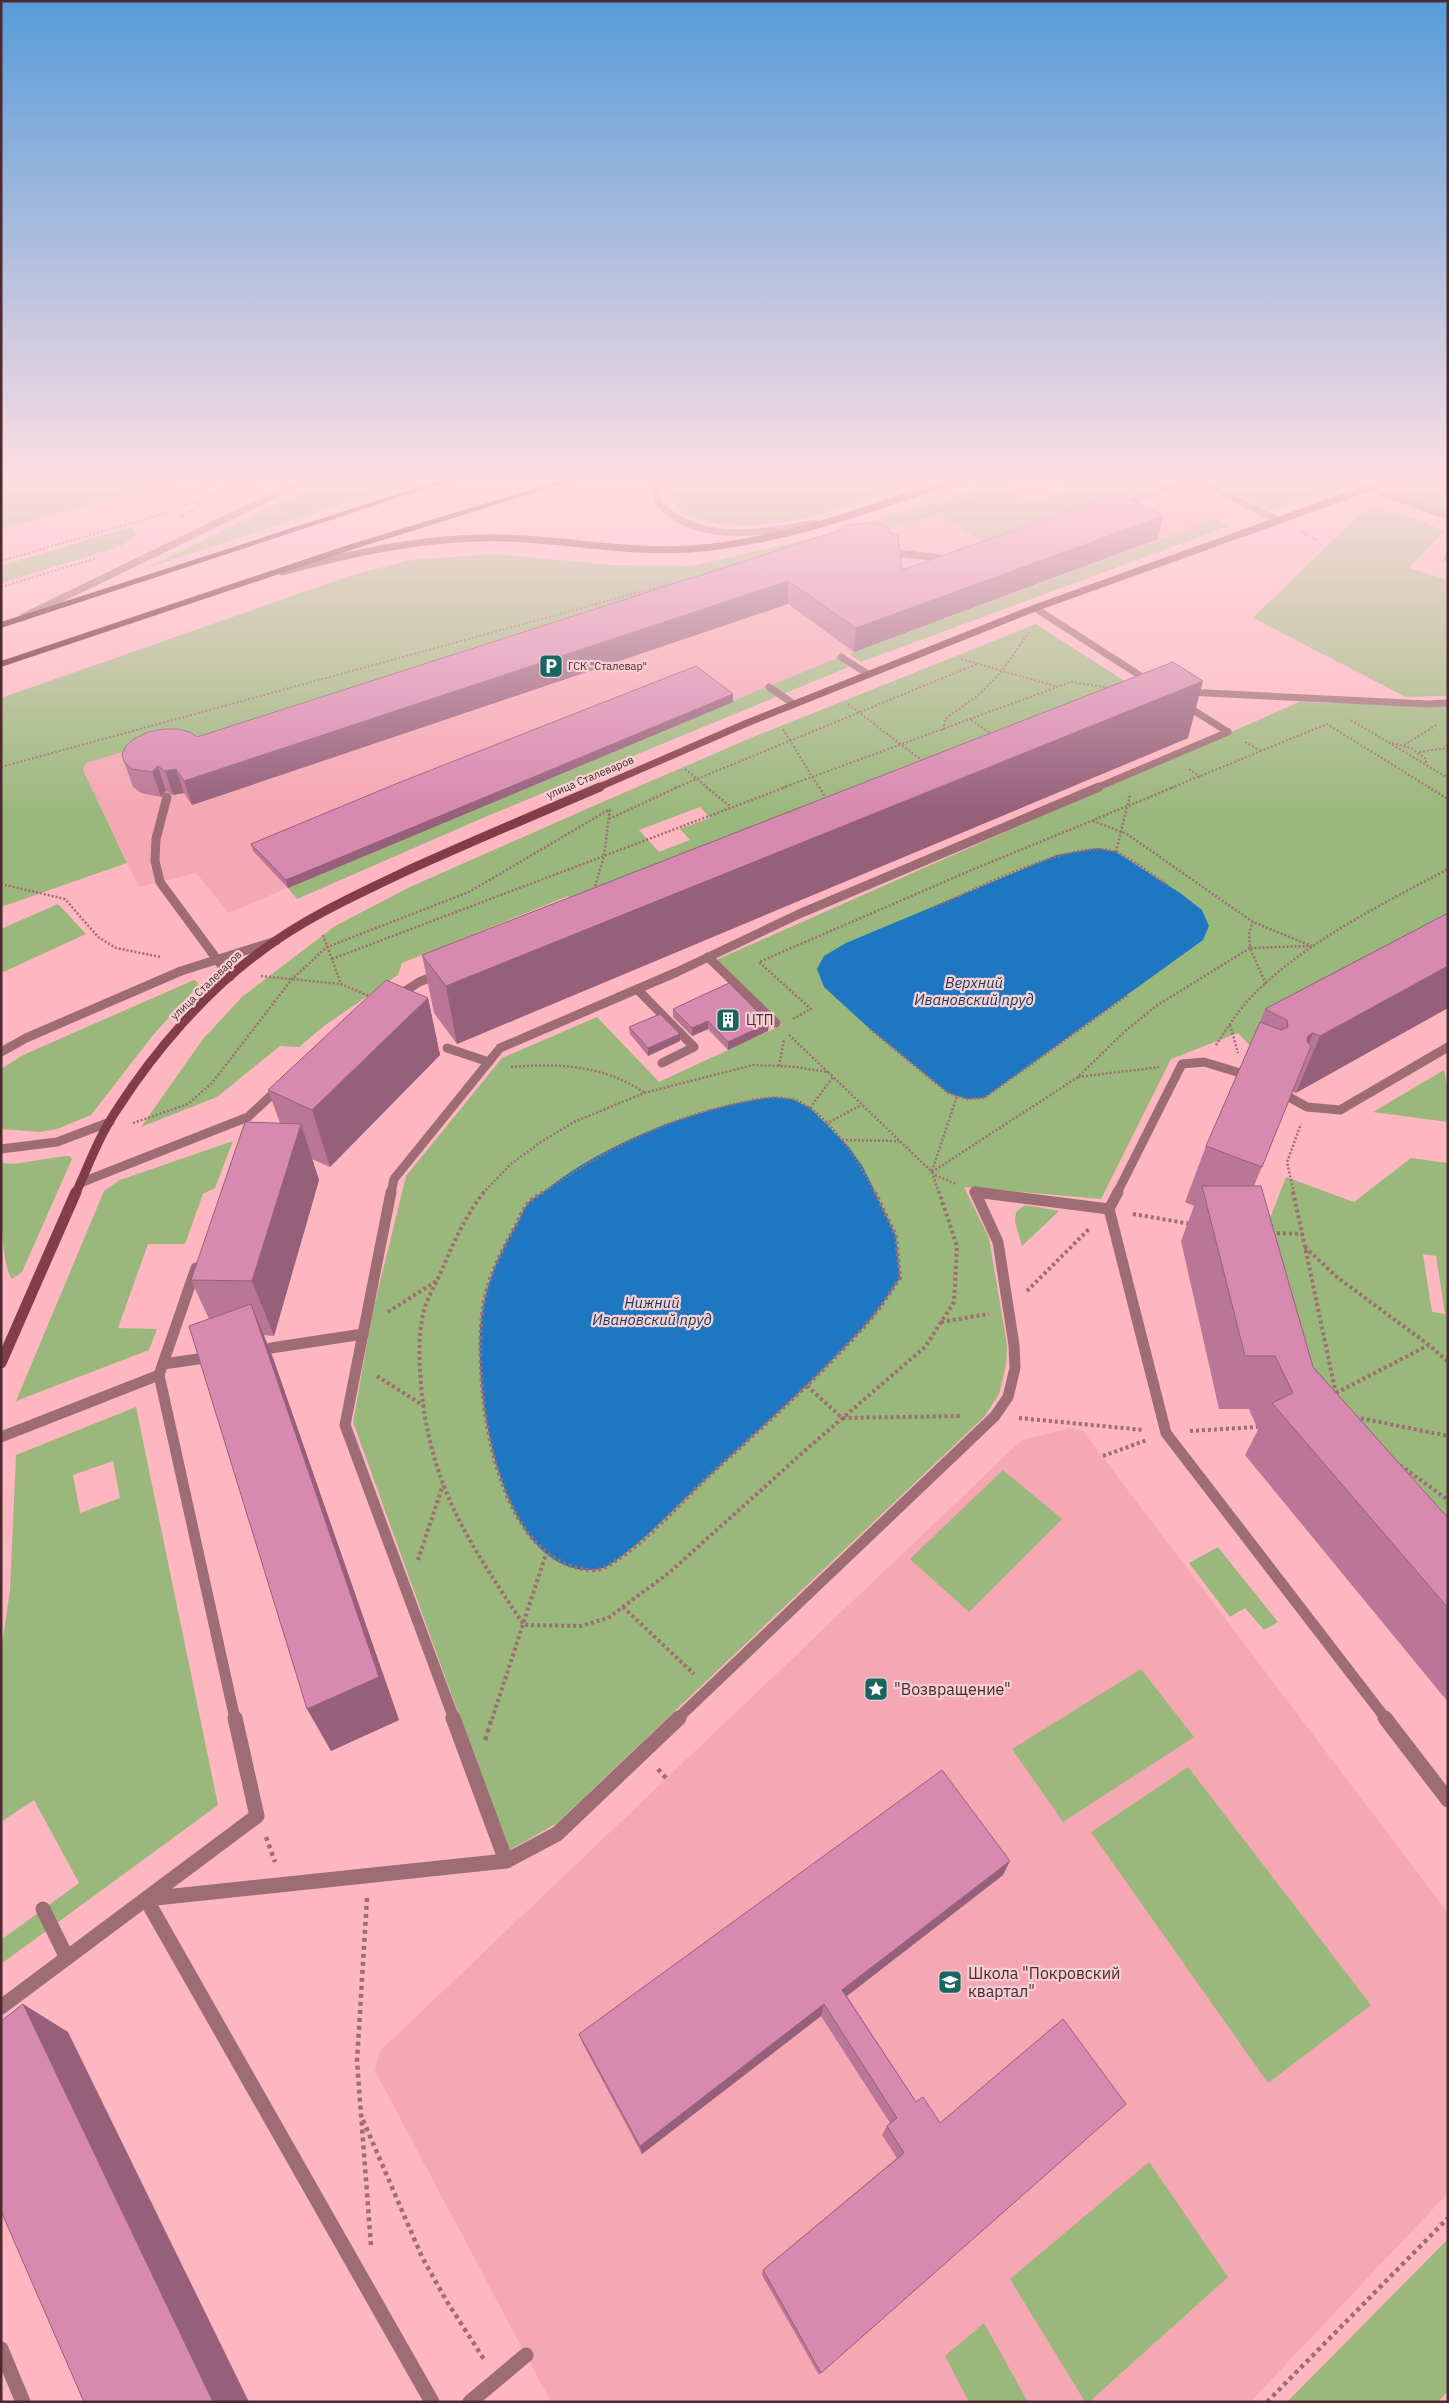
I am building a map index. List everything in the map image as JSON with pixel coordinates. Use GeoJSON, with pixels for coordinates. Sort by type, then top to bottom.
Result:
{"type":"FeatureCollection","features":[{"type":"Feature","properties":{"kind":"highway"},"geometry":{"type":"LineString","coordinates":[[6,624],[116,588]]}},
{"type":"Feature","properties":{"kind":"highway"},"geometry":{"type":"LineString","coordinates":[[1,664],[229,588]]}},
{"type":"Feature","properties":{"kind":"main road","name":"улица Сталеваров"},"geometry":{"type":"LineString","coordinates":[[2,1361],[80,1183],[110,1122],[136,1082],[185,1022],[230,977],[259,952],[276,940],[360,893],[451,851],[794,704],[1035,608],[1091,588]]}},
{"type":"Feature","properties":{"kind":"street"},"geometry":{"type":"LineString","coordinates":[[6,624],[81,588]]}},
{"type":"Feature","properties":{"kind":"street"},"geometry":{"type":"LineString","coordinates":[[1035,608],[1155,686]]}},
{"type":"Feature","properties":{"kind":"street"},"geometry":{"type":"LineString","coordinates":[[841,657],[868,674]]}},
{"type":"Feature","properties":{"kind":"street"},"geometry":{"type":"LineString","coordinates":[[769,687],[794,704]]}},
{"type":"Feature","properties":{"kind":"street"},"geometry":{"type":"LineString","coordinates":[[1183,692],[1428,704],[1448,703]]}},
{"type":"Feature","properties":{"kind":"street"},"geometry":{"type":"LineString","coordinates":[[1415,698],[1428,704]]}},
{"type":"Feature","properties":{"kind":"street"},"geometry":{"type":"LineString","coordinates":[[506,1861],[344,1425],[394,1179],[500,1048],[638,989],[798,914],[1228,732],[1180,701]]}},
{"type":"Feature","properties":{"kind":"street"},"geometry":{"type":"LineString","coordinates":[[167,797],[155,834],[157,875],[160,882],[230,977]]}},
{"type":"Feature","properties":{"kind":"street"},"geometry":{"type":"LineString","coordinates":[[1,1052],[26,1038],[172,975],[276,940]]}},
{"type":"Feature","properties":{"kind":"street"},"geometry":{"type":"LineString","coordinates":[[708,957],[776,1023]]}},
{"type":"Feature","properties":{"kind":"street"},"geometry":{"type":"LineString","coordinates":[[386,1003],[420,982],[446,971]]}},
{"type":"Feature","properties":{"kind":"street"},"geometry":{"type":"LineString","coordinates":[[638,989],[694,1047],[662,1063]]}},
{"type":"Feature","properties":{"kind":"street"},"geometry":{"type":"LineString","coordinates":[[447,1048],[489,1062]]}},
{"type":"Feature","properties":{"kind":"street"},"geometry":{"type":"LineString","coordinates":[[1289,1097],[1307,1107],[1340,1110],[1448,1048]]}},
{"type":"Feature","properties":{"kind":"street"},"geometry":{"type":"LineString","coordinates":[[1260,1082],[1244,1072],[1204,1062],[1182,1064],[1109,1209],[1166,1432],[1448,1800]]}},
{"type":"Feature","properties":{"kind":"street"},"geometry":{"type":"LineString","coordinates":[[80,1183],[248,1117],[289,1079]]}},
{"type":"Feature","properties":{"kind":"street"},"geometry":{"type":"LineString","coordinates":[[1,1149],[55,1144],[81,1136],[110,1122]]}},
{"type":"Feature","properties":{"kind":"street"},"geometry":{"type":"LineString","coordinates":[[146,1899],[506,1861],[558,1834],[995,1416],[1008,1397],[1014,1368],[1014,1345],[998,1242],[975,1192],[1109,1209]]}},
{"type":"Feature","properties":{"kind":"street"},"geometry":{"type":"LineString","coordinates":[[1,2007],[257,1816],[161,1370],[201,1254]]}},
{"type":"Feature","properties":{"kind":"street"},"geometry":{"type":"LineString","coordinates":[[271,1348],[364,1330]]}},
{"type":"Feature","properties":{"kind":"street"},"geometry":{"type":"LineString","coordinates":[[1,1437],[161,1370],[227,1354]]}},
{"type":"Feature","properties":{"kind":"street"},"geometry":{"type":"LineString","coordinates":[[146,1899],[432,2402]]}},
{"type":"Feature","properties":{"kind":"street"},"geometry":{"type":"LineString","coordinates":[[43,1909],[67,1958]]}},
{"type":"Feature","properties":{"kind":"street"},"geometry":{"type":"LineString","coordinates":[[1,2349],[23,2402]]}},
{"type":"Feature","properties":{"kind":"street"},"geometry":{"type":"LineString","coordinates":[[470,2402],[526,2355]]}},
{"type":"Feature","properties":{"kind":"path"},"geometry":{"type":"LineString","coordinates":[[1,767],[654,588]]}},
{"type":"Feature","properties":{"kind":"path"},"geometry":{"type":"LineString","coordinates":[[943,730],[945,719],[981,694],[1002,671],[1033,626]]}},
{"type":"Feature","properties":{"kind":"path"},"geometry":{"type":"LineString","coordinates":[[954,657],[1059,687]]}},
{"type":"Feature","properties":{"kind":"path"},"geometry":{"type":"LineString","coordinates":[[609,819],[696,778],[977,664]]}},
{"type":"Feature","properties":{"kind":"path"},"geometry":{"type":"LineString","coordinates":[[332,959],[730,807],[971,720],[1070,682],[1118,689]]}},
{"type":"Feature","properties":{"kind":"path"},"geometry":{"type":"LineString","coordinates":[[845,702],[931,766]]}},
{"type":"Feature","properties":{"kind":"path"},"geometry":{"type":"LineString","coordinates":[[1346,717],[1448,778]]}},
{"type":"Feature","properties":{"kind":"path"},"geometry":{"type":"LineString","coordinates":[[971,720],[1000,740]]}},
{"type":"Feature","properties":{"kind":"path"},"geometry":{"type":"LineString","coordinates":[[778,722],[829,802]]}},
{"type":"Feature","properties":{"kind":"path"},"geometry":{"type":"LineString","coordinates":[[1404,744],[1440,722]]}},
{"type":"Feature","properties":{"kind":"path"},"geometry":{"type":"LineString","coordinates":[[779,1066],[785,1031],[791,1020],[811,1009],[759,962],[974,869],[1093,822],[1327,724],[1448,799]]}},
{"type":"Feature","properties":{"kind":"path"},"geometry":{"type":"LineString","coordinates":[[1390,743],[1404,744],[1418,752],[1426,759],[1426,765]]}},
{"type":"Feature","properties":{"kind":"path"},"geometry":{"type":"LineString","coordinates":[[1418,752],[1448,748]]}},
{"type":"Feature","properties":{"kind":"path"},"geometry":{"type":"LineString","coordinates":[[678,764],[730,807]]}},
{"type":"Feature","properties":{"kind":"path"},"geometry":{"type":"LineString","coordinates":[[1116,852],[1123,832],[1134,772]]}},
{"type":"Feature","properties":{"kind":"path"},"geometry":{"type":"LineString","coordinates":[[592,894],[604,856],[611,801]]}},
{"type":"Feature","properties":{"kind":"path"},"geometry":{"type":"LineString","coordinates":[[126,1125],[188,1104],[212,1083],[292,979],[327,947],[469,892],[610,809]]}},
{"type":"Feature","properties":{"kind":"path"},"geometry":{"type":"LineString","coordinates":[[1093,822],[1123,832],[1253,922],[1312,946]]}},
{"type":"Feature","properties":{"kind":"path"},"geometry":{"type":"LineString","coordinates":[[932,908],[1058,855],[1098,848],[1116,852],[1168,886]]}},
{"type":"Feature","properties":{"kind":"path"},"geometry":{"type":"LineString","coordinates":[[1204,1062],[1242,1008],[1266,984],[1312,946],[1448,869]]}},
{"type":"Feature","properties":{"kind":"path"},"geometry":{"type":"LineString","coordinates":[[1,884],[64,899],[98,937],[116,948],[169,958]]}},
{"type":"Feature","properties":{"kind":"path"},"geometry":{"type":"LineString","coordinates":[[1253,922],[1249,934],[1250,948],[1266,984]]}},
{"type":"Feature","properties":{"kind":"path"},"geometry":{"type":"LineString","coordinates":[[320,927],[341,984]]}},
{"type":"Feature","properties":{"kind":"path"},"geometry":{"type":"LineString","coordinates":[[932,1172],[1078,1077],[1124,1032],[1156,1006],[1250,948],[1312,946]]}},
{"type":"Feature","properties":{"kind":"path"},"geometry":{"type":"LineString","coordinates":[[252,976],[341,984],[386,1003]]}},
{"type":"Feature","properties":{"kind":"path"},"geometry":{"type":"LineString","coordinates":[[870,1029],[948,1093],[968,1099],[984,1098],[1128,995]]}},
{"type":"Feature","properties":{"kind":"path"},"geometry":{"type":"LineString","coordinates":[[524,1625],[581,1626],[608,1618],[624,1607],[670,1572],[842,1418],[925,1347],[954,1302],[957,1246],[932,1172],[776,1023]]}},
{"type":"Feature","properties":{"kind":"path"},"geometry":{"type":"LineString","coordinates":[[507,1067],[550,1064],[578,1066],[628,1080],[646,1094]]}},
{"type":"Feature","properties":{"kind":"path"},"geometry":{"type":"LineString","coordinates":[[1078,1077],[1182,1064]]}},
{"type":"Feature","properties":{"kind":"path"},"geometry":{"type":"LineString","coordinates":[[524,1625],[466,1539],[430,1447],[424,1407],[420,1359],[424,1312],[464,1221],[484,1191],[515,1160],[549,1136],[646,1094],[694,1077],[752,1065],[828,1072]]}},
{"type":"Feature","properties":{"kind":"path"},"geometry":{"type":"LineString","coordinates":[[810,1108],[833,1077]]}},
{"type":"Feature","properties":{"kind":"path"},"geometry":{"type":"LineString","coordinates":[[932,1172],[957,1096]]}},
{"type":"Feature","properties":{"kind":"path"},"geometry":{"type":"LineString","coordinates":[[774,1097],[792,1099],[810,1108],[826,1124],[842,1140],[863,1167],[896,1236],[900,1278],[873,1317],[807,1386],[611,1564],[600,1570],[586,1570],[564,1564],[546,1554],[532,1541],[513,1507],[497,1467],[485,1421],[480,1372],[482,1315],[488,1286],[498,1255],[528,1204],[563,1176],[611,1148],[674,1123],[741,1101],[774,1097]]}},
{"type":"Feature","properties":{"kind":"path"},"geometry":{"type":"LineString","coordinates":[[826,1124],[862,1105]]}},
{"type":"Feature","properties":{"kind":"path"},"geometry":{"type":"LineString","coordinates":[[1307,1107],[1287,1162],[1336,1394]]}},
{"type":"Feature","properties":{"kind":"path"},"geometry":{"type":"LineString","coordinates":[[842,1140],[899,1141]]}},
{"type":"Feature","properties":{"kind":"path"},"geometry":{"type":"LineString","coordinates":[[1264,1233],[1302,1234]]}},
{"type":"Feature","properties":{"kind":"path"},"geometry":{"type":"LineString","coordinates":[[1305,1247],[1338,1278],[1430,1344],[1448,1362]]}},
{"type":"Feature","properties":{"kind":"path"},"geometry":{"type":"LineString","coordinates":[[364,1330],[438,1280]]}},
{"type":"Feature","properties":{"kind":"path"},"geometry":{"type":"LineString","coordinates":[[941,1322],[1008,1311]]}},
{"type":"Feature","properties":{"kind":"path"},"geometry":{"type":"LineString","coordinates":[[1333,1399],[1336,1394],[1430,1344]]}},
{"type":"Feature","properties":{"kind":"path"},"geometry":{"type":"LineString","coordinates":[[357,1363],[424,1407]]}},
{"type":"Feature","properties":{"kind":"path"},"geometry":{"type":"LineString","coordinates":[[807,1386],[842,1418],[995,1416],[1166,1432],[1257,1427]]}},
{"type":"Feature","properties":{"kind":"path"},"geometry":{"type":"LineString","coordinates":[[1345,1415],[1448,1436]]}},
{"type":"Feature","properties":{"kind":"path"},"geometry":{"type":"LineString","coordinates":[[1102,1456],[1166,1432]]}},
{"type":"Feature","properties":{"kind":"path"},"geometry":{"type":"LineString","coordinates":[[1394,1461],[1448,1500]]}},
{"type":"Feature","properties":{"kind":"path"},"geometry":{"type":"LineString","coordinates":[[406,1592],[443,1484]]}},
{"type":"Feature","properties":{"kind":"path"},"geometry":{"type":"LineString","coordinates":[[474,1774],[546,1554]]}},
{"type":"Feature","properties":{"kind":"path"},"geometry":{"type":"LineString","coordinates":[[624,1607],[710,1689]]}},
{"type":"Feature","properties":{"kind":"path"},"geometry":{"type":"LineString","coordinates":[[257,1816],[284,1884]]}},
{"type":"Feature","properties":{"kind":"path"},"geometry":{"type":"LineString","coordinates":[[369,1875],[357,2061],[372,2254]]}},
{"type":"Feature","properties":{"kind":"path"},"geometry":{"type":"LineString","coordinates":[[361,2116],[407,2224],[446,2300],[476,2343],[496,2380]]}},
{"type":"Feature","properties":{"kind":"path"},"geometry":{"type":"LineString","coordinates":[[1267,2402],[1448,2218]]}},
{"type":"Feature","properties":{"kind":"shaded area"},"geometry":{"type":"Polygon","coordinates":[[[704,588],[1023,588],[837,658],[454,816],[229,913],[196,873],[139,887],[83,770],[86,763],[149,744],[192,736],[235,740],[704,588]]]}},
{"type":"Feature","properties":{"kind":"shaded area","name":"Школа \"Покровский квартал\""},"geometry":{"type":"Polygon","coordinates":[[[1070,1428],[1083,1431],[1448,1913],[1448,2193],[1250,2402],[551,2402],[375,2071],[380,2051],[1022,1440],[1070,1428]]]}},
{"type":"Feature","properties":{"kind":"green space"},"geometry":{"type":"Polygon","coordinates":[[[315,588],[709,588],[240,739],[191,736],[149,744],[86,763],[83,770],[127,863],[1,907],[1,698],[315,588]]]}},
{"type":"Feature","properties":{"kind":"green space"},"geometry":{"type":"Polygon","coordinates":[[[1028,588],[1061,588],[861,662],[849,654],[1028,588]]]}},
{"type":"Feature","properties":{"kind":"green space"},"geometry":{"type":"Polygon","coordinates":[[[1284,588],[1448,588],[1448,696],[1406,697],[1253,618],[1284,588]]]}},
{"type":"Feature","properties":{"kind":"green space"},"geometry":{"type":"Polygon","coordinates":[[[1036,624],[1140,691],[582,909],[568,896],[402,963],[398,975],[324,1026],[299,1047],[280,1046],[217,1097],[141,1127],[203,1039],[242,997],[335,926],[410,887],[753,737],[1036,624]],[[700,807],[639,830],[659,852],[690,840],[680,829],[710,818],[700,807]]]}},
{"type":"Feature","properties":{"kind":"green space"},"geometry":{"type":"Polygon","coordinates":[[[837,658],[849,667],[485,817],[297,899],[288,888],[454,816],[837,658]]]}},
{"type":"Feature","properties":{"kind":"green space"},"geometry":{"type":"Polygon","coordinates":[[[1299,702],[1442,706],[1448,704],[1448,945],[1254,1050],[1238,1033],[1171,1059],[1101,1199],[964,1187],[989,1238],[1007,1345],[1006,1366],[999,1394],[985,1416],[557,1823],[508,1851],[353,1422],[373,1311],[406,1176],[502,1058],[597,1017],[659,1082],[782,1025],[716,960],[1299,702]]]}},
{"type":"Feature","properties":{"kind":"green space"},"geometry":{"type":"Polygon","coordinates":[[[58,904],[86,934],[1,973],[1,929],[58,904]]]}},
{"type":"Feature","properties":{"kind":"green space"},"geometry":{"type":"Polygon","coordinates":[[[194,980],[198,983],[197,987],[153,1035],[91,1115],[57,1129],[40,1132],[1,1129],[1,1069],[23,1055],[194,980]]]}},
{"type":"Feature","properties":{"kind":"green space"},"geometry":{"type":"Polygon","coordinates":[[[1444,1070],[1448,1091],[1448,1122],[1373,1112],[1444,1070]]]}},
{"type":"Feature","properties":{"kind":"green space"},"geometry":{"type":"Polygon","coordinates":[[[233,1141],[215,1188],[203,1194],[185,1244],[148,1244],[118,1328],[157,1329],[149,1350],[16,1401],[104,1191],[120,1180],[233,1141]]]}},
{"type":"Feature","properties":{"kind":"green space"},"geometry":{"type":"Polygon","coordinates":[[[70,1156],[72,1159],[22,1272],[12,1279],[8,1271],[3,1242],[1,1163],[14,1164],[70,1156]]]}},
{"type":"Feature","properties":{"kind":"green space"},"geometry":{"type":"Polygon","coordinates":[[[1411,1158],[1448,1163],[1448,1565],[1323,1423],[1268,1223],[1286,1177],[1354,1202],[1411,1158]],[[1423,1254],[1432,1312],[1445,1314],[1436,1256],[1423,1254]]]}},
{"type":"Feature","properties":{"kind":"green space"},"geometry":{"type":"Polygon","coordinates":[[[1025,1205],[1059,1211],[1022,1246],[1015,1222],[1016,1212],[1025,1205]]]}},
{"type":"Feature","properties":{"kind":"green space"},"geometry":{"type":"Polygon","coordinates":[[[136,1407],[218,1805],[1,1964],[1,1940],[79,1883],[34,1800],[1,1822],[1,1652],[10,1590],[16,1455],[136,1407]],[[113,1461],[73,1475],[80,1513],[120,1498],[113,1461]]]}},
{"type":"Feature","properties":{"kind":"green space"},"geometry":{"type":"Polygon","coordinates":[[[1003,1470],[1062,1519],[969,1612],[910,1559],[1003,1470]]]}},
{"type":"Feature","properties":{"kind":"green space"},"geometry":{"type":"Polygon","coordinates":[[[1218,1547],[1278,1622],[1264,1630],[1245,1608],[1230,1617],[1189,1563],[1218,1547]]]}},
{"type":"Feature","properties":{"kind":"green space"},"geometry":{"type":"Polygon","coordinates":[[[1141,1669],[1194,1737],[1063,1822],[1012,1749],[1141,1669]]]}},
{"type":"Feature","properties":{"kind":"green space"},"geometry":{"type":"Polygon","coordinates":[[[1188,1767],[1371,2005],[1268,2083],[1091,1832],[1188,1767]]]}},
{"type":"Feature","properties":{"kind":"green space"},"geometry":{"type":"Polygon","coordinates":[[[1149,2162],[1228,2277],[1089,2402],[1085,2402],[1010,2279],[1149,2162]]]}},
{"type":"Feature","properties":{"kind":"green space"},"geometry":{"type":"Polygon","coordinates":[[[1448,2239],[1448,2391],[1438,2402],[1287,2402],[1448,2239]]]}},
{"type":"Feature","properties":{"kind":"green space"},"geometry":{"type":"Polygon","coordinates":[[[984,2323],[1028,2402],[969,2402],[945,2356],[984,2323]]]}},
{"type":"Feature","properties":{"kind":"water","name":"Верхний Ивановский пруд"},"geometry":{"type":"Polygon","coordinates":[[[1098,848],[1116,852],[1180,893],[1202,910],[1209,926],[1203,940],[984,1098],[967,1099],[948,1093],[870,1029],[824,987],[817,969],[824,956],[846,943],[1057,855],[1098,848]]]}},
{"type":"Feature","properties":{"kind":"water","name":"Нижний Ивановский пруд"},"geometry":{"type":"Polygon","coordinates":[[[774,1097],[792,1099],[810,1108],[849,1147],[863,1167],[896,1236],[900,1278],[870,1320],[831,1361],[636,1545],[603,1568],[590,1570],[558,1562],[532,1540],[512,1506],[497,1466],[487,1423],[481,1381],[480,1342],[482,1312],[491,1277],[500,1255],[528,1203],[574,1170],[599,1155],[657,1128],[687,1117],[746,1101],[774,1097]]]}},
{"type":"Feature","properties":{"kind":"building"},"geometry":{"type":"Polygon","coordinates":[[[660,588],[766,588],[184,781],[176,769],[165,771],[158,766],[152,772],[132,769],[124,762],[122,754],[126,746],[134,739],[148,732],[178,729],[190,732],[197,737],[660,588]]]}},
{"type":"Feature","properties":{"kind":"building"},"geometry":{"type":"Polygon","coordinates":[[[798,588],[965,588],[856,628],[798,588]]]}},
{"type":"Feature","properties":{"kind":"building"},"geometry":{"type":"Polygon","coordinates":[[[1173,662],[1203,681],[446,986],[422,955],[1173,662]]]}},
{"type":"Feature","properties":{"kind":"building"},"geometry":{"type":"Polygon","coordinates":[[[696,666],[733,694],[286,880],[251,844],[398,783],[696,666]]]}},
{"type":"Feature","properties":{"kind":"building"},"geometry":{"type":"Polygon","coordinates":[[[1448,913],[1448,966],[1320,1036],[1313,1033],[1308,1036],[1307,1042],[1311,1046],[1262,1167],[1206,1146],[1260,1022],[1281,1030],[1288,1027],[1287,1020],[1265,1009],[1448,913]]]}},
{"type":"Feature","properties":{"kind":"building"},"geometry":{"type":"Polygon","coordinates":[[[386,980],[428,998],[312,1110],[268,1090],[386,980]]]}},
{"type":"Feature","properties":{"kind":"building","name":"ЦТП"},"geometry":{"type":"Polygon","coordinates":[[[729,983],[769,1023],[728,1042],[708,1021],[692,1028],[673,1009],[729,983]]]}},
{"type":"Feature","properties":{"kind":"building"},"geometry":{"type":"Polygon","coordinates":[[[660,1014],[680,1034],[648,1048],[629,1027],[660,1014]]]}},
{"type":"Feature","properties":{"kind":"building"},"geometry":{"type":"Polygon","coordinates":[[[245,1122],[301,1124],[252,1281],[191,1280],[245,1122]]]}},
{"type":"Feature","properties":{"kind":"building"},"geometry":{"type":"Polygon","coordinates":[[[1202,1186],[1261,1186],[1313,1367],[1448,1518],[1448,1608],[1272,1403],[1293,1393],[1275,1356],[1245,1356],[1202,1186]]]}},
{"type":"Feature","properties":{"kind":"building"},"geometry":{"type":"Polygon","coordinates":[[[251,1304],[379,1677],[307,1709],[189,1326],[251,1304]]]}},
{"type":"Feature","properties":{"kind":"building"},"geometry":{"type":"Polygon","coordinates":[[[942,1770],[1010,1861],[842,1990],[916,2102],[923,2097],[940,2123],[1063,2019],[1126,2104],[821,2373],[763,2270],[904,2153],[887,2126],[897,2118],[824,2004],[640,2146],[579,2034],[942,1770]]]}},
{"type":"Feature","properties":{"kind":"building"},"geometry":{"type":"Polygon","coordinates":[[[23,2004],[213,2402],[84,2402],[1,2211],[1,2021],[23,2004]]]}},
{"type":"Feature","properties":{"kind":"place","name":"ГСК \"Сталевар\""},"geometry":{"type":"Point","coordinates":[551,666]}},
{"type":"Feature","properties":{"kind":"place","name":"ЦТП"},"geometry":{"type":"Point","coordinates":[728,1020]}},
{"type":"Feature","properties":{"kind":"place","name":"\"Возвращение\""},"geometry":{"type":"Point","coordinates":[876,1689]}},
{"type":"Feature","properties":{"kind":"place","name":"Школа \"Покровский квартал\""},"geometry":{"type":"Point","coordinates":[950,1982]}}]}
